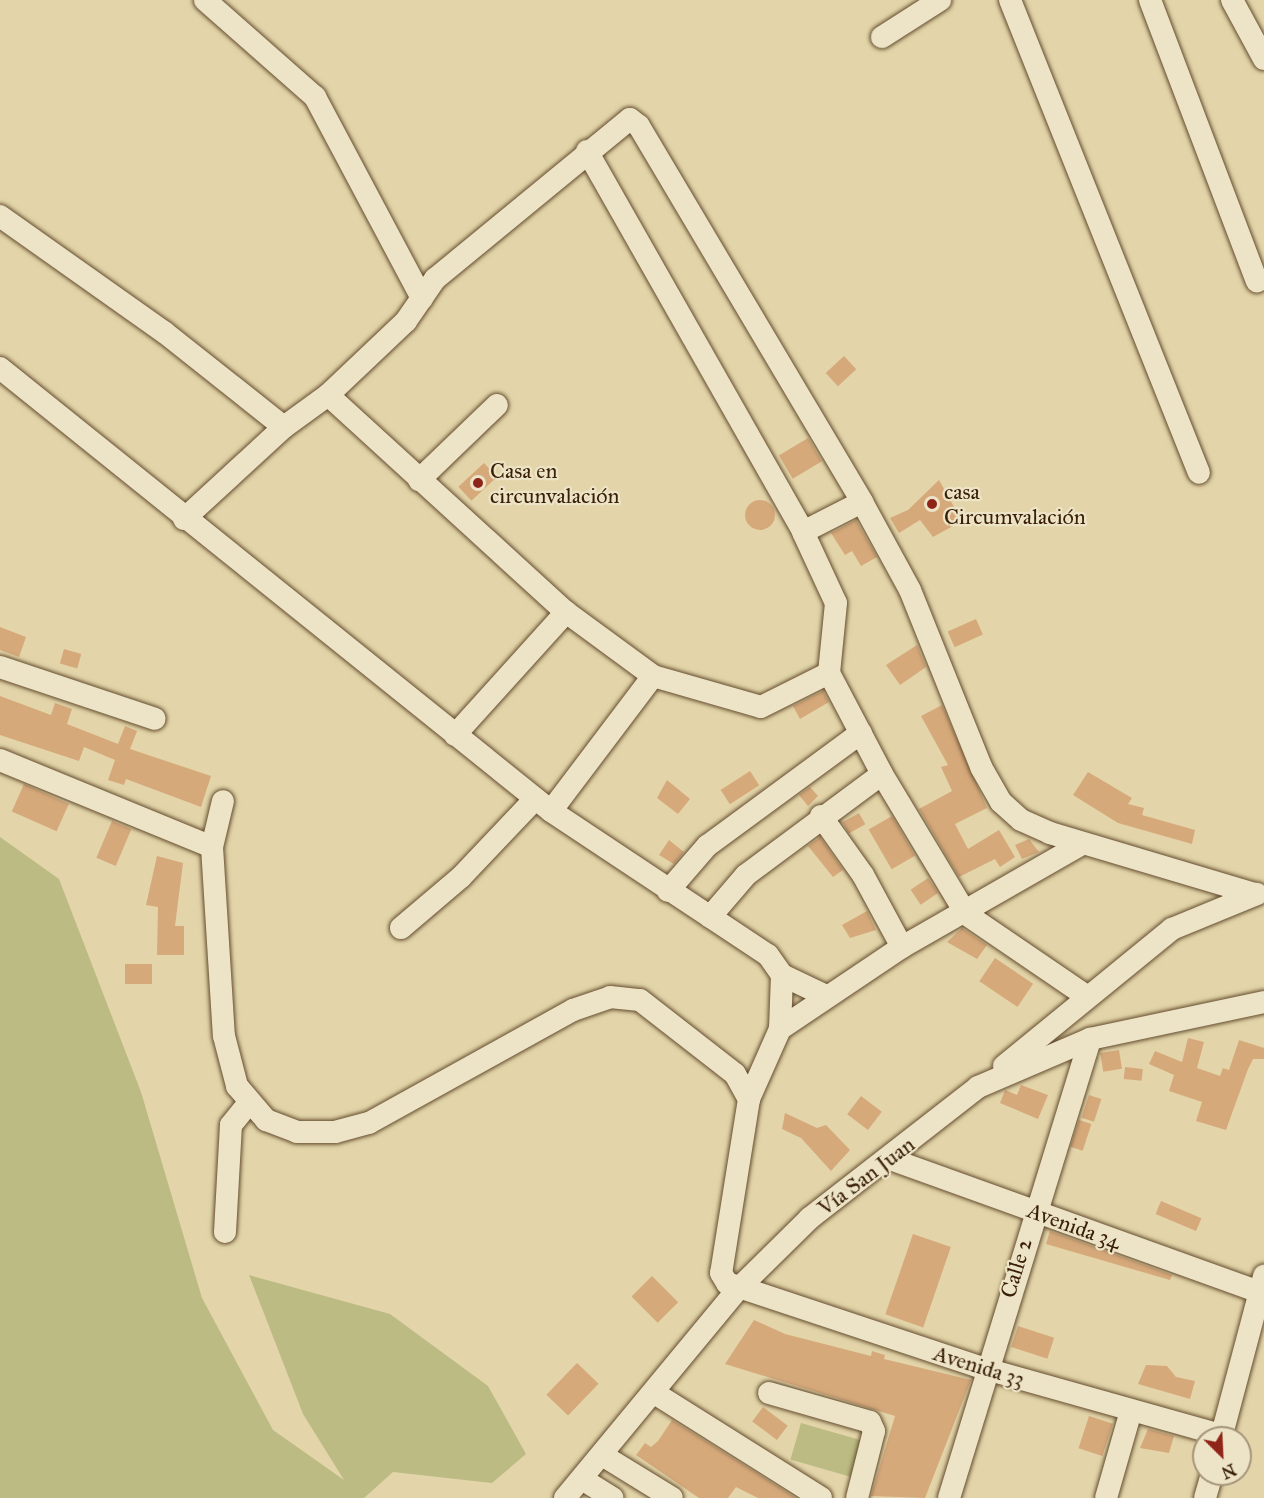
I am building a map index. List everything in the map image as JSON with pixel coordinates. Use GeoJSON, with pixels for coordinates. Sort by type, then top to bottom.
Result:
{"type":"FeatureCollection","features":[{"type":"Feature","properties":{"kind":"street"},"geometry":{"type":"LineString","coordinates":[[206,0],[315,97],[422,297]]}},
{"type":"Feature","properties":{"kind":"street"},"geometry":{"type":"LineString","coordinates":[[882,37],[940,0]]}},
{"type":"Feature","properties":{"kind":"street"},"geometry":{"type":"LineString","coordinates":[[1010,0],[1199,472]]}},
{"type":"Feature","properties":{"kind":"street"},"geometry":{"type":"LineString","coordinates":[[1150,0],[1257,281]]}},
{"type":"Feature","properties":{"kind":"street"},"geometry":{"type":"LineString","coordinates":[[1232,0],[1264,58]]}},
{"type":"Feature","properties":{"kind":"street"},"geometry":{"type":"LineString","coordinates":[[184,519],[284,427],[328,395],[406,321],[435,279],[623,120],[636,121],[862,502],[930,633],[990,787],[1021,820],[1082,844],[1259,894]]}},
{"type":"Feature","properties":{"kind":"street"},"geometry":{"type":"LineString","coordinates":[[587,151],[803,532],[836,603],[829,673],[882,774],[966,914],[1086,996]]}},
{"type":"Feature","properties":{"kind":"street"},"geometry":{"type":"LineString","coordinates":[[0,216],[164,332],[284,427]]}},
{"type":"Feature","properties":{"kind":"street"},"geometry":{"type":"LineString","coordinates":[[0,368],[184,519],[543,805],[668,891],[768,955],[782,975],[824,995]]}},
{"type":"Feature","properties":{"kind":"street"},"geometry":{"type":"LineString","coordinates":[[328,395],[566,612],[653,676],[761,707],[829,673]]}},
{"type":"Feature","properties":{"kind":"street"},"geometry":{"type":"LineString","coordinates":[[419,480],[497,405]]}},
{"type":"Feature","properties":{"kind":"street"},"geometry":{"type":"LineString","coordinates":[[803,532],[862,502]]}},
{"type":"Feature","properties":{"kind":"street"},"geometry":{"type":"LineString","coordinates":[[455,735],[566,612]]}},
{"type":"Feature","properties":{"kind":"street"},"geometry":{"type":"LineString","coordinates":[[0,667],[155,718]]}},
{"type":"Feature","properties":{"kind":"street"},"geometry":{"type":"LineString","coordinates":[[401,928],[543,805],[653,676]]}},
{"type":"Feature","properties":{"kind":"street"},"geometry":{"type":"LineString","coordinates":[[668,891],[706,846],[861,733]]}},
{"type":"Feature","properties":{"kind":"street"},"geometry":{"type":"LineString","coordinates":[[0,760],[212,847]]}},
{"type":"Feature","properties":{"kind":"street"},"geometry":{"type":"LineString","coordinates":[[710,917],[746,875],[821,816],[882,774]]}},
{"type":"Feature","properties":{"kind":"street"},"geometry":{"type":"LineString","coordinates":[[223,801],[212,847],[224,1036],[248,1104],[266,1120],[297,1132],[335,1132],[369,1123],[573,1010],[625,996],[657,1010],[735,1074],[749,1099]]}},
{"type":"Feature","properties":{"kind":"street"},"geometry":{"type":"LineString","coordinates":[[821,816],[863,875],[902,947]]}},
{"type":"Feature","properties":{"kind":"street"},"geometry":{"type":"LineString","coordinates":[[780,1029],[824,995],[902,947],[966,914],[1082,844]]}},
{"type":"Feature","properties":{"kind":"street"},"geometry":{"type":"LineString","coordinates":[[978,1087],[1086,996],[1172,929],[1259,894]]}},
{"type":"Feature","properties":{"kind":"street"},"geometry":{"type":"LineString","coordinates":[[738,1289],[721,1273],[749,1099],[780,1029],[782,975]]}},
{"type":"Feature","properties":{"kind":"street","name":"Vía San Juan"},"geometry":{"type":"LineString","coordinates":[[565,1498],[656,1394],[690,1342],[738,1289],[810,1218],[890,1159],[978,1087],[1090,1039],[1264,1002]]}},
{"type":"Feature","properties":{"kind":"street","name":"Calle 2"},"geometry":{"type":"LineString","coordinates":[[949,1498],[1033,1211],[1090,1039]]}},
{"type":"Feature","properties":{"kind":"street"},"geometry":{"type":"LineString","coordinates":[[225,1232],[231,1125],[248,1104]]}},
{"type":"Feature","properties":{"kind":"street","name":"Avenida 34"},"geometry":{"type":"LineString","coordinates":[[890,1159],[1033,1211],[1261,1284]]}},
{"type":"Feature","properties":{"kind":"street"},"geometry":{"type":"LineString","coordinates":[[1224,1426],[1261,1284]]}},
{"type":"Feature","properties":{"kind":"street","name":"Avenida 33"},"geometry":{"type":"LineString","coordinates":[[738,1289],[986,1369],[1192,1429]]}},
{"type":"Feature","properties":{"kind":"street"},"geometry":{"type":"LineString","coordinates":[[769,1393],[870,1422],[874,1431],[857,1498]]}},
{"type":"Feature","properties":{"kind":"street"},"geometry":{"type":"LineString","coordinates":[[656,1394],[821,1498]]}},
{"type":"Feature","properties":{"kind":"street"},"geometry":{"type":"LineString","coordinates":[[1106,1498],[1131,1411]]}},
{"type":"Feature","properties":{"kind":"street"},"geometry":{"type":"LineString","coordinates":[[602,1455],[672,1498]]}},
{"type":"Feature","properties":{"kind":"street"},"geometry":{"type":"LineString","coordinates":[[582,1479],[614,1498]]}},
{"type":"Feature","properties":{"kind":"green space"},"geometry":{"type":"Polygon","coordinates":[[[0,837],[59,879],[141,1092],[202,1298],[273,1430],[344,1480],[303,1414],[249,1275],[390,1314],[488,1386],[526,1454],[492,1483],[393,1472],[364,1498],[0,1498],[0,837]]]}},
{"type":"Feature","properties":{"kind":"green space"},"geometry":{"type":"Polygon","coordinates":[[[801,1423],[863,1441],[853,1477],[791,1460],[801,1423]]]}},
{"type":"Feature","properties":{"kind":"building"},"geometry":{"type":"Polygon","coordinates":[[[844,356],[856,369],[838,386],[826,373],[844,356]]]}},
{"type":"Feature","properties":{"kind":"building"},"geometry":{"type":"Polygon","coordinates":[[[808,438],[822,461],[793,479],[779,456],[808,438]]]}},
{"type":"Feature","properties":{"kind":"building","name":"Casa en circunvalación"},"geometry":{"type":"Polygon","coordinates":[[[484,463],[497,477],[471,501],[458,487],[484,463]]]}},
{"type":"Feature","properties":{"kind":"building","name":"casa Circumvalación"},"geometry":{"type":"Polygon","coordinates":[[[939,480],[962,521],[933,537],[920,520],[899,533],[890,518],[908,510],[939,480]]]}},
{"type":"Feature","properties":{"kind":"building"},"geometry":{"type":"Polygon","coordinates":[[[760,500],[771,504],[775,515],[771,526],[760,530],[749,526],[745,515],[749,504],[760,500]]]}},
{"type":"Feature","properties":{"kind":"building"},"geometry":{"type":"Polygon","coordinates":[[[856,520],[877,557],[861,566],[852,551],[845,555],[831,533],[856,520]]]}},
{"type":"Feature","properties":{"kind":"building"},"geometry":{"type":"Polygon","coordinates":[[[976,619],[983,635],[955,647],[948,632],[976,619]]]}},
{"type":"Feature","properties":{"kind":"building"},"geometry":{"type":"Polygon","coordinates":[[[0,627],[26,637],[19,657],[0,650],[0,627]]]}},
{"type":"Feature","properties":{"kind":"building"},"geometry":{"type":"Polygon","coordinates":[[[917,645],[926,667],[900,685],[886,665],[917,645]]]}},
{"type":"Feature","properties":{"kind":"building"},"geometry":{"type":"Polygon","coordinates":[[[64,649],[81,654],[77,668],[60,663],[64,649]]]}},
{"type":"Feature","properties":{"kind":"building"},"geometry":{"type":"Polygon","coordinates":[[[823,691],[829,702],[800,719],[793,706],[823,691]]]}},
{"type":"Feature","properties":{"kind":"building"},"geometry":{"type":"Polygon","coordinates":[[[0,696],[51,715],[55,703],[72,709],[67,724],[118,744],[125,726],[137,731],[130,749],[211,776],[201,807],[126,779],[124,785],[108,780],[115,760],[84,747],[79,761],[0,735],[0,696]]]}},
{"type":"Feature","properties":{"kind":"building"},"geometry":{"type":"Polygon","coordinates":[[[942,705],[987,808],[955,824],[968,849],[999,830],[1015,857],[1000,867],[995,859],[959,877],[919,809],[952,791],[941,767],[948,765],[921,716],[942,705]]]}},
{"type":"Feature","properties":{"kind":"building"},"geometry":{"type":"Polygon","coordinates":[[[750,771],[759,785],[730,804],[721,790],[750,771]]]}},
{"type":"Feature","properties":{"kind":"building"},"geometry":{"type":"Polygon","coordinates":[[[1088,772],[1132,798],[1128,804],[1144,808],[1142,815],[1195,830],[1192,844],[1118,823],[1073,795],[1088,772]]]}},
{"type":"Feature","properties":{"kind":"building"},"geometry":{"type":"Polygon","coordinates":[[[667,780],[690,799],[678,814],[657,798],[667,780]]]}},
{"type":"Feature","properties":{"kind":"building"},"geometry":{"type":"Polygon","coordinates":[[[24,784],[69,804],[57,831],[12,811],[24,784]]]}},
{"type":"Feature","properties":{"kind":"building"},"geometry":{"type":"Polygon","coordinates":[[[810,787],[818,796],[808,806],[799,795],[810,787]]]}},
{"type":"Feature","properties":{"kind":"building"},"geometry":{"type":"Polygon","coordinates":[[[859,813],[865,824],[849,834],[842,822],[859,813]]]}},
{"type":"Feature","properties":{"kind":"building"},"geometry":{"type":"Polygon","coordinates":[[[892,816],[915,856],[892,869],[869,829],[892,816]]]}},
{"type":"Feature","properties":{"kind":"building"},"geometry":{"type":"Polygon","coordinates":[[[112,821],[131,829],[116,866],[96,858],[112,821]]]}},
{"type":"Feature","properties":{"kind":"building"},"geometry":{"type":"Polygon","coordinates":[[[820,837],[843,870],[833,877],[808,846],[820,837]]]}},
{"type":"Feature","properties":{"kind":"building"},"geometry":{"type":"Polygon","coordinates":[[[1029,839],[1039,852],[1022,859],[1015,845],[1029,839]]]}},
{"type":"Feature","properties":{"kind":"building"},"geometry":{"type":"Polygon","coordinates":[[[669,840],[684,852],[674,864],[659,855],[669,840]]]}},
{"type":"Feature","properties":{"kind":"building"},"geometry":{"type":"Polygon","coordinates":[[[157,856],[183,863],[175,926],[184,926],[184,955],[157,955],[158,907],[146,905],[157,856]]]}},
{"type":"Feature","properties":{"kind":"building"},"geometry":{"type":"Polygon","coordinates":[[[928,878],[938,893],[921,905],[911,890],[928,878]]]}},
{"type":"Feature","properties":{"kind":"building"},"geometry":{"type":"Polygon","coordinates":[[[867,911],[876,930],[850,938],[842,925],[867,911]]]}},
{"type":"Feature","properties":{"kind":"building"},"geometry":{"type":"Polygon","coordinates":[[[962,928],[987,945],[977,959],[947,942],[962,928]]]}},
{"type":"Feature","properties":{"kind":"building"},"geometry":{"type":"Polygon","coordinates":[[[995,958],[1033,984],[1017,1007],[979,981],[995,958]]]}},
{"type":"Feature","properties":{"kind":"building"},"geometry":{"type":"Polygon","coordinates":[[[125,964],[152,964],[152,984],[125,984],[125,964]]]}},
{"type":"Feature","properties":{"kind":"building"},"geometry":{"type":"Polygon","coordinates":[[[1188,1038],[1204,1042],[1197,1068],[1220,1076],[1223,1068],[1229,1070],[1239,1040],[1264,1048],[1264,1059],[1253,1059],[1248,1069],[1226,1130],[1196,1121],[1202,1102],[1169,1091],[1174,1075],[1149,1064],[1155,1051],[1182,1062],[1188,1038]]]}},
{"type":"Feature","properties":{"kind":"building"},"geometry":{"type":"Polygon","coordinates":[[[1119,1050],[1122,1069],[1103,1072],[1100,1053],[1119,1050]]]}},
{"type":"Feature","properties":{"kind":"building"},"geometry":{"type":"Polygon","coordinates":[[[1125,1067],[1143,1069],[1142,1081],[1124,1079],[1125,1067]]]}},
{"type":"Feature","properties":{"kind":"building"},"geometry":{"type":"Polygon","coordinates":[[[1021,1085],[1048,1095],[1038,1119],[1000,1103],[1005,1090],[1017,1095],[1021,1085]]]}},
{"type":"Feature","properties":{"kind":"building"},"geometry":{"type":"Polygon","coordinates":[[[1089,1095],[1101,1099],[1094,1122],[1082,1118],[1089,1095]]]}},
{"type":"Feature","properties":{"kind":"building"},"geometry":{"type":"Polygon","coordinates":[[[861,1096],[882,1112],[868,1130],[847,1114],[861,1096]]]}},
{"type":"Feature","properties":{"kind":"building"},"geometry":{"type":"Polygon","coordinates":[[[785,1113],[817,1128],[826,1125],[850,1150],[831,1171],[801,1138],[782,1129],[785,1113]]]}},
{"type":"Feature","properties":{"kind":"building"},"geometry":{"type":"Polygon","coordinates":[[[1079,1120],[1091,1124],[1083,1151],[1070,1147],[1079,1120]]]}},
{"type":"Feature","properties":{"kind":"building"},"geometry":{"type":"Polygon","coordinates":[[[1161,1201],[1202,1218],[1196,1231],[1156,1214],[1161,1201]]]}},
{"type":"Feature","properties":{"kind":"building"},"geometry":{"type":"Polygon","coordinates":[[[1050,1231],[1172,1275],[1170,1280],[1046,1244],[1050,1231]]]}},
{"type":"Feature","properties":{"kind":"building"},"geometry":{"type":"Polygon","coordinates":[[[913,1234],[951,1247],[923,1327],[885,1314],[913,1234]]]}},
{"type":"Feature","properties":{"kind":"building"},"geometry":{"type":"Polygon","coordinates":[[[652,1276],[678,1302],[658,1323],[631,1297],[652,1276]]]}},
{"type":"Feature","properties":{"kind":"building"},"geometry":{"type":"Polygon","coordinates":[[[754,1320],[785,1334],[871,1356],[872,1351],[885,1355],[884,1359],[971,1380],[925,1498],[871,1496],[895,1416],[725,1364],[754,1320]]]}},
{"type":"Feature","properties":{"kind":"building"},"geometry":{"type":"Polygon","coordinates":[[[1018,1326],[1054,1338],[1047,1359],[1011,1347],[1018,1326]]]}},
{"type":"Feature","properties":{"kind":"building"},"geometry":{"type":"Polygon","coordinates":[[[577,1363],[599,1384],[568,1415],[546,1395],[577,1363]]]}},
{"type":"Feature","properties":{"kind":"building"},"geometry":{"type":"Polygon","coordinates":[[[1146,1365],[1167,1366],[1176,1377],[1195,1381],[1190,1399],[1138,1384],[1146,1365]]]}},
{"type":"Feature","properties":{"kind":"building"},"geometry":{"type":"Polygon","coordinates":[[[763,1407],[788,1426],[777,1440],[752,1421],[763,1407]]]}},
{"type":"Feature","properties":{"kind":"building"},"geometry":{"type":"Polygon","coordinates":[[[1089,1416],[1113,1424],[1102,1456],[1078,1448],[1089,1416]]]}},
{"type":"Feature","properties":{"kind":"building"},"geometry":{"type":"Polygon","coordinates":[[[672,1420],[796,1498],[758,1498],[736,1487],[728,1498],[699,1498],[636,1455],[645,1443],[651,1447],[658,1441],[672,1420]]]}},
{"type":"Feature","properties":{"kind":"building"},"geometry":{"type":"Polygon","coordinates":[[[1148,1429],[1174,1436],[1169,1453],[1140,1448],[1148,1429]]]}},
{"type":"Feature","properties":{"kind":"place","name":"Casa en circunvalación"},"geometry":{"type":"Point","coordinates":[478,483]}},
{"type":"Feature","properties":{"kind":"place","name":"casa Circumvalación"},"geometry":{"type":"Point","coordinates":[932,504]}}]}
